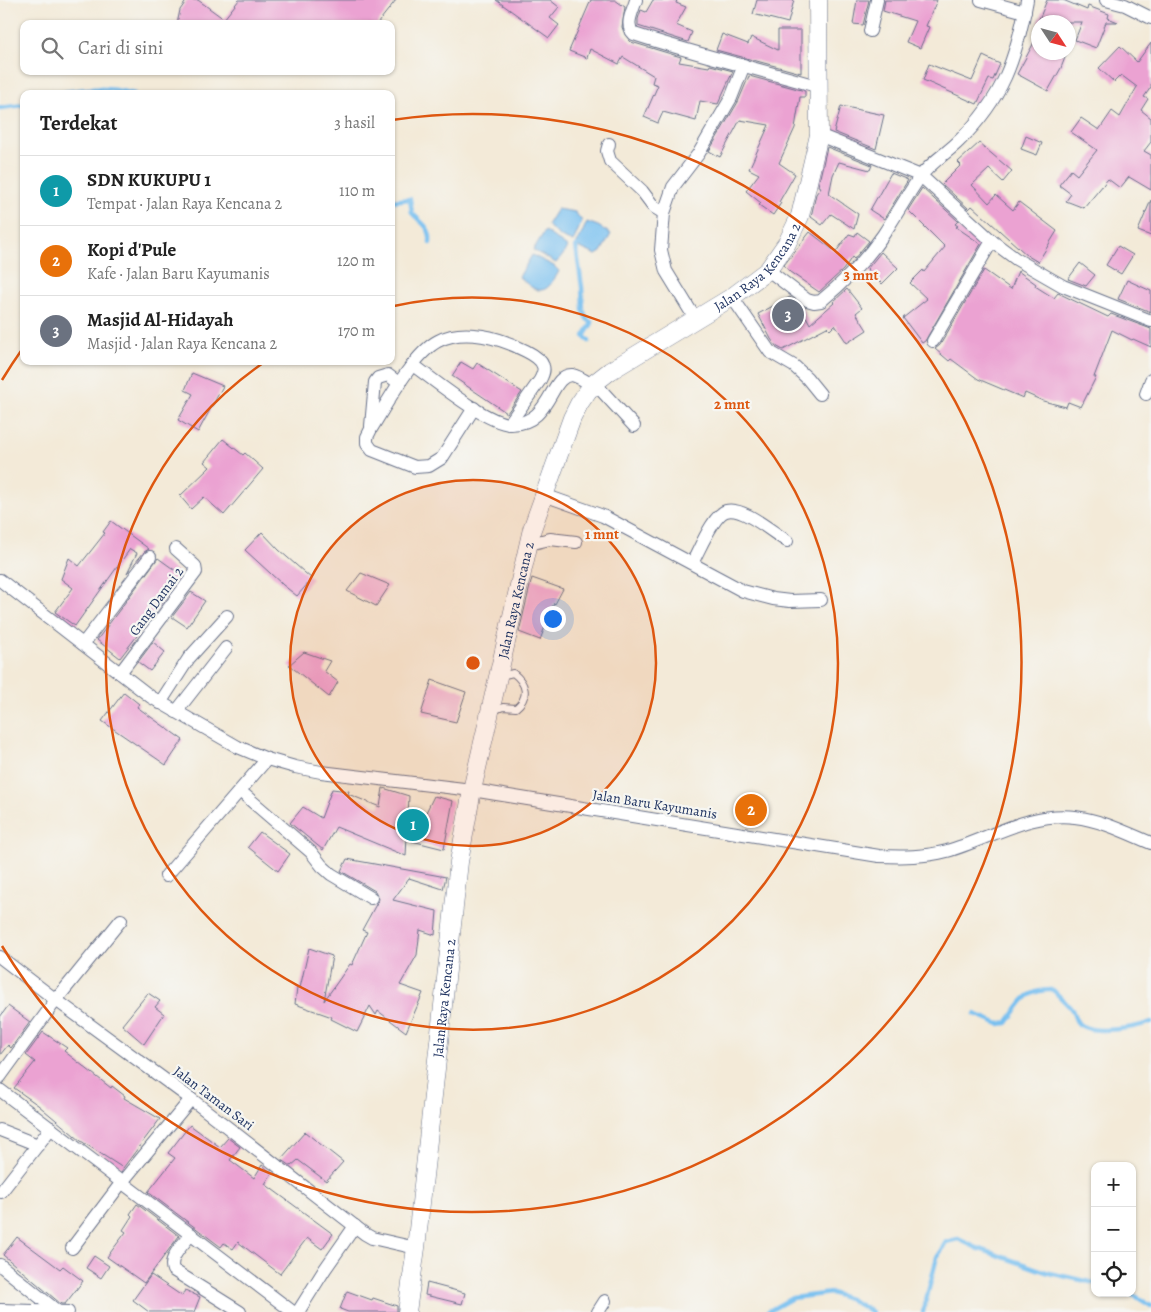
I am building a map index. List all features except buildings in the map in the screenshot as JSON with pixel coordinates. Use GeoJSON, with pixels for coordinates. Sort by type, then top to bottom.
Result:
{"type":"FeatureCollection","features":[{"type":"Feature","properties":{"kind":"street"},"geometry":{"type":"LineString","coordinates":[[636,0],[629,24],[631,32],[634,34],[686,51],[744,65],[820,87]]}},
{"type":"Feature","properties":{"kind":"street","name":"Jalan Raya Kencana 2"},"geometry":{"type":"LineString","coordinates":[[407,1312],[416,1248],[459,862],[472,790],[532,529],[572,418],[591,387],[610,371],[732,297],[768,270],[787,243],[800,216],[819,135],[818,0]]}},
{"type":"Feature","properties":{"kind":"street"},"geometry":{"type":"LineString","coordinates":[[870,30],[877,0]]}},
{"type":"Feature","properties":{"kind":"street"},"geometry":{"type":"LineString","coordinates":[[768,270],[807,300],[821,301],[868,255],[921,176],[960,141],[984,114],[1008,74],[1017,48],[1026,6],[982,0]]}},
{"type":"Feature","properties":{"kind":"street"},"geometry":{"type":"LineString","coordinates":[[1106,0],[1125,5],[1151,18]]}},
{"type":"Feature","properties":{"kind":"street"},"geometry":{"type":"LineString","coordinates":[[696,320],[666,270],[661,250],[664,213],[673,187],[699,152],[731,98],[744,65]]}},
{"type":"Feature","properties":{"kind":"street"},"geometry":{"type":"LineString","coordinates":[[819,135],[921,176],[992,241],[1016,259],[1063,286],[1151,321]]}},
{"type":"Feature","properties":{"kind":"street"},"geometry":{"type":"LineString","coordinates":[[609,144],[610,161],[642,190],[654,207],[664,213]]}},
{"type":"Feature","properties":{"kind":"street"},"geometry":{"type":"LineString","coordinates":[[933,341],[992,241]]}},
{"type":"Feature","properties":{"kind":"street"},"geometry":{"type":"LineString","coordinates":[[732,297],[770,352],[794,366],[820,394]]}},
{"type":"Feature","properties":{"kind":"street"},"geometry":{"type":"LineString","coordinates":[[474,408],[442,458],[435,464],[423,468],[415,467],[372,450],[366,443],[371,429],[412,365],[436,342],[446,337],[476,336],[506,342],[531,354],[543,365],[544,372],[540,380],[509,424]]}},
{"type":"Feature","properties":{"kind":"street"},"geometry":{"type":"LineString","coordinates":[[412,365],[474,408],[498,421],[509,424],[528,422],[534,418],[542,410],[558,383],[565,377],[574,376],[591,387],[600,389],[634,426]]}},
{"type":"Feature","properties":{"kind":"street"},"geometry":{"type":"LineString","coordinates":[[371,429],[375,382],[378,378],[388,375],[400,384]]}},
{"type":"Feature","properties":{"kind":"street"},"geometry":{"type":"LineString","coordinates":[[1146,394],[1151,380]]}},
{"type":"Feature","properties":{"kind":"street"},"geometry":{"type":"LineString","coordinates":[[544,495],[603,516],[750,593],[773,599],[821,600]]}},
{"type":"Feature","properties":{"kind":"street"},"geometry":{"type":"LineString","coordinates":[[692,563],[712,526],[725,511],[736,511],[747,515],[787,541]]}},
{"type":"Feature","properties":{"kind":"street"},"geometry":{"type":"LineString","coordinates":[[529,544],[550,539],[576,542]]}},
{"type":"Feature","properties":{"kind":"street","name":"Gang Damai 2"},"geometry":{"type":"LineString","coordinates":[[120,672],[196,572],[195,566],[176,549]]}},
{"type":"Feature","properties":{"kind":"street"},"geometry":{"type":"LineString","coordinates":[[83,644],[150,557]]}},
{"type":"Feature","properties":{"kind":"street","name":"Jalan Baru Kayumanis"},"geometry":{"type":"LineString","coordinates":[[0,580],[160,703],[238,747],[267,759],[295,767],[472,790],[879,856],[906,857],[928,855],[949,850],[1038,819],[1075,816],[1097,822],[1151,843]]}},
{"type":"Feature","properties":{"kind":"street"},"geometry":{"type":"LineString","coordinates":[[160,703],[189,658],[227,616]]}},
{"type":"Feature","properties":{"kind":"street"},"geometry":{"type":"LineString","coordinates":[[176,712],[226,648]]}},
{"type":"Feature","properties":{"kind":"street"},"geometry":{"type":"LineString","coordinates":[[166,876],[267,759]]}},
{"type":"Feature","properties":{"kind":"street"},"geometry":{"type":"LineString","coordinates":[[240,791],[312,852],[322,866],[331,874],[371,898]]}},
{"type":"Feature","properties":{"kind":"street"},"geometry":{"type":"LineString","coordinates":[[0,1077],[56,1000],[121,920]]}},
{"type":"Feature","properties":{"kind":"street","name":"Jalan Taman Sari"},"geometry":{"type":"LineString","coordinates":[[0,957],[191,1099],[372,1238],[416,1248]]}},
{"type":"Feature","properties":{"kind":"street"},"geometry":{"type":"LineString","coordinates":[[0,1090],[293,1312]]}},
{"type":"Feature","properties":{"kind":"street"},"geometry":{"type":"LineString","coordinates":[[72,1248],[122,1182],[191,1099]]}},
{"type":"Feature","properties":{"kind":"street"},"geometry":{"type":"LineString","coordinates":[[1,1192],[51,1128]]}},
{"type":"Feature","properties":{"kind":"street"},"geometry":{"type":"LineString","coordinates":[[0,1130],[38,1145]]}},
{"type":"Feature","properties":{"kind":"street"},"geometry":{"type":"LineString","coordinates":[[298,1312],[355,1226]]}},
{"type":"Feature","properties":{"kind":"street"},"geometry":{"type":"LineString","coordinates":[[191,1234],[174,1257],[171,1263],[172,1270],[240,1312]]}},
{"type":"Feature","properties":{"kind":"street"},"geometry":{"type":"LineString","coordinates":[[0,1265],[62,1312]]}},
{"type":"Feature","properties":{"kind":"street"},"geometry":{"type":"LineString","coordinates":[[0,1310],[62,1312]]}},
{"type":"Feature","properties":{"kind":"lane"},"geometry":{"type":"LineString","coordinates":[[490,712],[504,707],[516,708],[521,704],[526,690],[523,682],[513,673],[498,678]]}},
{"type":"Feature","properties":{"kind":"water"},"geometry":{"type":"Polygon","coordinates":[[[557,209],[575,212],[582,221],[573,242],[561,237],[547,225],[557,209]]]}},
{"type":"Feature","properties":{"kind":"water"},"geometry":{"type":"Polygon","coordinates":[[[587,222],[611,234],[601,252],[596,255],[576,246],[587,222]]]}},
{"type":"Feature","properties":{"kind":"water"},"geometry":{"type":"Polygon","coordinates":[[[545,231],[567,247],[556,263],[533,250],[545,231]]]}},
{"type":"Feature","properties":{"kind":"water"},"geometry":{"type":"Polygon","coordinates":[[[532,255],[554,266],[559,271],[550,285],[542,290],[530,286],[519,277],[532,255]]]}},
{"type":"Feature","properties":{"kind":"waterway"},"geometry":{"type":"LineString","coordinates":[[76,90],[114,90]]}},
{"type":"Feature","properties":{"kind":"waterway"},"geometry":{"type":"LineString","coordinates":[[0,108],[20,106]]}},
{"type":"Feature","properties":{"kind":"waterway"},"geometry":{"type":"LineString","coordinates":[[395,201],[410,199],[412,213],[428,229],[430,243]]}},
{"type":"Feature","properties":{"kind":"waterway"},"geometry":{"type":"LineString","coordinates":[[576,246],[582,287],[583,310],[587,319],[592,323],[584,336],[589,341]]}},
{"type":"Feature","properties":{"kind":"waterway"},"geometry":{"type":"LineString","coordinates":[[975,1014],[999,1024],[1007,1023],[1030,995],[1044,990],[1053,990],[1072,1010],[1078,1023],[1088,1028],[1106,1030],[1151,1022]]}},
{"type":"Feature","properties":{"kind":"waterway"},"geometry":{"type":"LineString","coordinates":[[923,1312],[937,1257],[946,1242],[958,1239],[977,1248],[1049,1273],[1091,1282]]}},
{"type":"Feature","properties":{"kind":"waterway"},"geometry":{"type":"LineString","coordinates":[[767,1312],[792,1298],[831,1293],[849,1299],[872,1312]]}},
{"type":"Feature","properties":{"kind":"waterway"},"geometry":{"type":"LineString","coordinates":[[1136,1297],[1151,1306]]}},
{"type":"Feature","properties":{"kind":"place","name":"Masjid Al-Hidayah"},"geometry":{"type":"Point","coordinates":[788,315]}},
{"type":"Feature","properties":{"kind":"place","name":"Kopi d'Pule"},"geometry":{"type":"Point","coordinates":[751,810]}},
{"type":"Feature","properties":{"kind":"place","name":"SDN KUKUPU 1"},"geometry":{"type":"Point","coordinates":[413,825]}}]}
